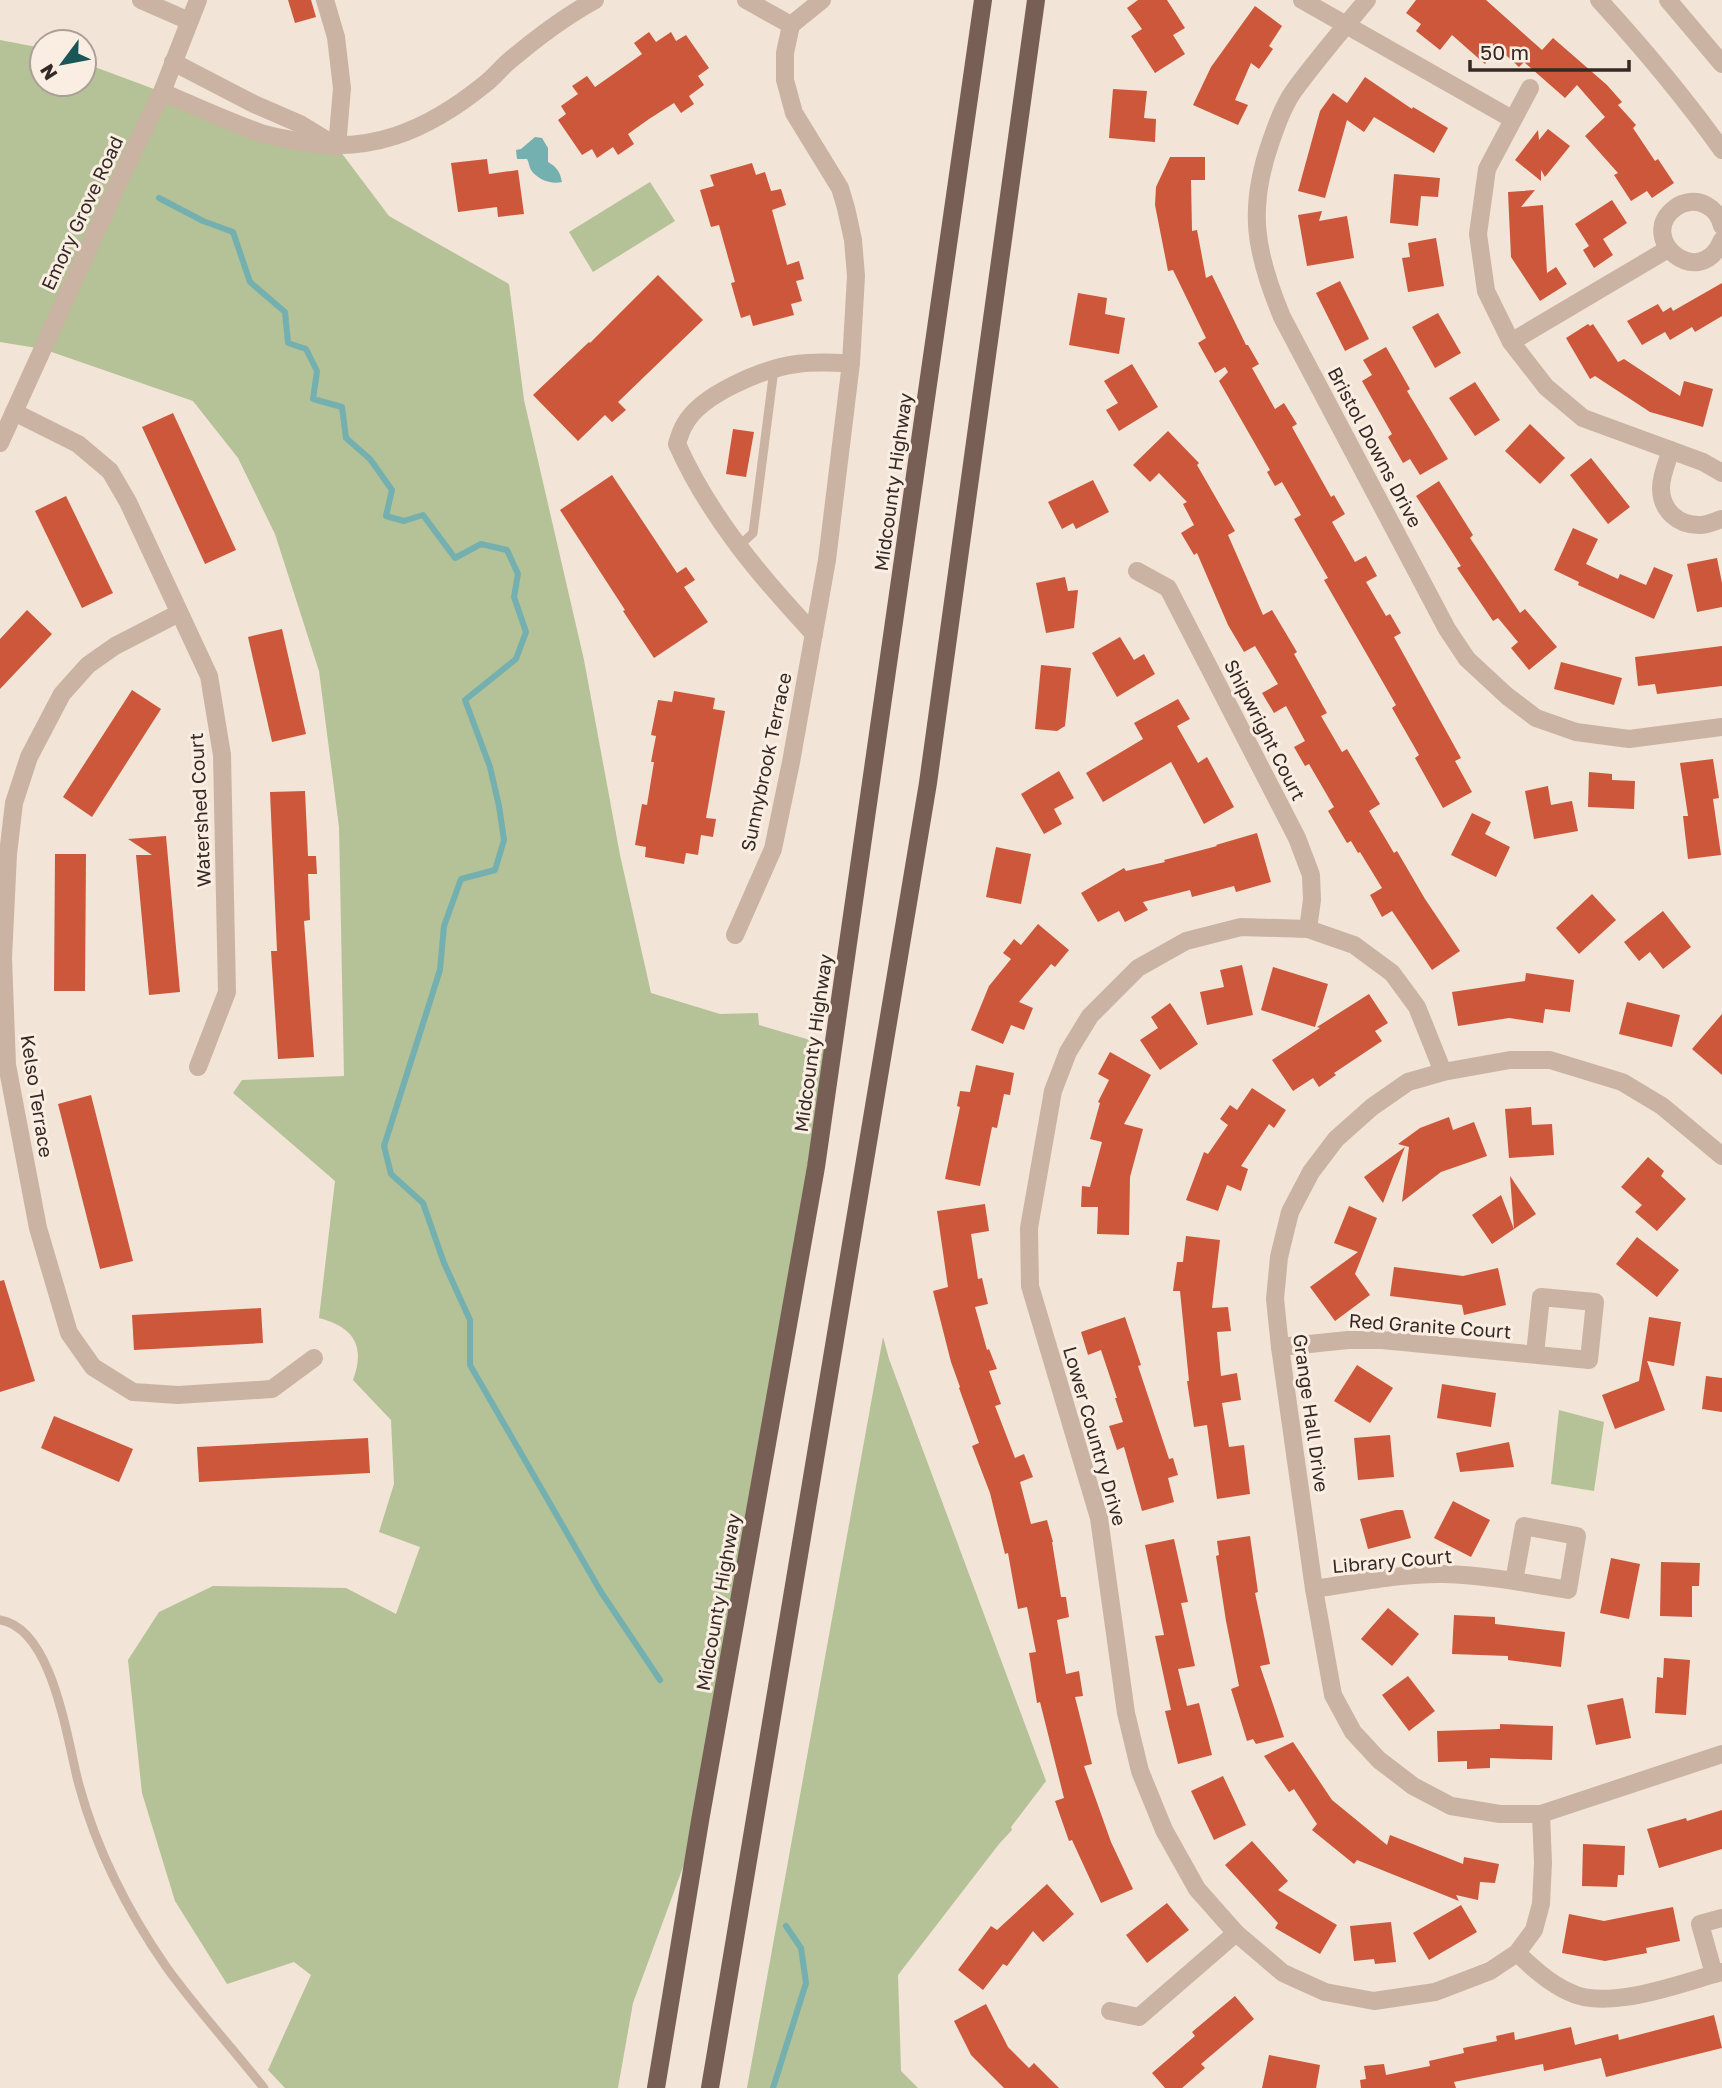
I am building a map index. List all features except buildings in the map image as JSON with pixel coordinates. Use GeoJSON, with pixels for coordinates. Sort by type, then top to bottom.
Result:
{"type":"FeatureCollection","features":[{"type":"Feature","properties":{"kind":"main road","name":"Midcounty Highway"},"geometry":{"type":"LineString","coordinates":[[656,2088],[700,1821],[816,1167],[983,0]]}},
{"type":"Feature","properties":{"kind":"main road"},"geometry":{"type":"LineString","coordinates":[[710,2088],[928,783],[1036,0]]}},
{"type":"Feature","properties":{"kind":"street"},"geometry":{"type":"LineString","coordinates":[[141,0],[189,21]]}},
{"type":"Feature","properties":{"kind":"street","name":"Emory Grove Road"},"geometry":{"type":"LineString","coordinates":[[0,443],[11,411],[162,92],[198,0]]}},
{"type":"Feature","properties":{"kind":"street"},"geometry":{"type":"LineString","coordinates":[[325,0],[336,37],[342,88],[337,147]]}},
{"type":"Feature","properties":{"kind":"street"},"geometry":{"type":"LineString","coordinates":[[162,92],[263,134],[337,147],[369,143],[401,134],[458,105],[539,37],[595,0]]}},
{"type":"Feature","properties":{"kind":"street"},"geometry":{"type":"LineString","coordinates":[[746,0],[791,25],[822,0]]}},
{"type":"Feature","properties":{"kind":"street"},"geometry":{"type":"LineString","coordinates":[[1302,0],[1513,119]]}},
{"type":"Feature","properties":{"kind":"street","name":"Bristol Downs Drive"},"geometry":{"type":"LineString","coordinates":[[1367,0],[1292,94],[1279,119],[1260,176],[1256,218],[1260,251],[1267,280],[1282,317],[1441,617],[1467,659],[1507,696],[1536,718],[1576,732],[1629,739],[1722,727]]}},
{"type":"Feature","properties":{"kind":"street"},"geometry":{"type":"LineString","coordinates":[[1599,0],[1684,97],[1722,150]]}},
{"type":"Feature","properties":{"kind":"street"},"geometry":{"type":"LineString","coordinates":[[1668,0],[1722,64]]}},
{"type":"Feature","properties":{"kind":"street","name":"Sunnybrook Terrace"},"geometry":{"type":"LineString","coordinates":[[734,935],[773,849],[792,762],[827,560],[852,363],[856,276],[853,240],[840,188],[794,113],[788,96],[785,53],[791,25]]}},
{"type":"Feature","properties":{"kind":"street"},"geometry":{"type":"LineString","coordinates":[[173,62],[254,104],[300,124],[337,147]]}},
{"type":"Feature","properties":{"kind":"street"},"geometry":{"type":"LineString","coordinates":[[1530,88],[1487,169],[1478,234],[1486,291],[1511,342],[1546,387],[1583,418],[1703,462],[1722,473]]}},
{"type":"Feature","properties":{"kind":"street"},"geometry":{"type":"LineString","coordinates":[[1722,226],[1716,213],[1709,207],[1690,202],[1671,211],[1665,219],[1663,229],[1668,249],[1683,261],[1702,261],[1710,257],[1722,240]]}},
{"type":"Feature","properties":{"kind":"street"},"geometry":{"type":"LineString","coordinates":[[1511,342],[1668,249]]}},
{"type":"Feature","properties":{"kind":"street"},"geometry":{"type":"LineString","coordinates":[[814,634],[738,547],[690,475],[677,444],[685,422],[710,398],[740,382],[799,363],[852,363]]}},
{"type":"Feature","properties":{"kind":"street","name":"Watershed Court"},"geometry":{"type":"LineString","coordinates":[[11,411],[78,444],[110,471],[128,502],[209,676],[222,755],[227,992],[198,1068]]}},
{"type":"Feature","properties":{"kind":"street"},"geometry":{"type":"LineString","coordinates":[[1671,450],[1661,485],[1662,501],[1671,515],[1685,523],[1702,525],[1722,519]]}},
{"type":"Feature","properties":{"kind":"street","name":"Shipwright Court"},"geometry":{"type":"LineString","coordinates":[[1137,571],[1168,588],[1297,838],[1311,875],[1312,900],[1308,929]]}},
{"type":"Feature","properties":{"kind":"street","name":"Kelso Terrace"},"geometry":{"type":"LineString","coordinates":[[179,613],[116,646],[88,665],[62,694],[29,757],[14,803],[8,854],[3,958],[4,1065],[38,1228],[69,1333],[93,1367],[132,1392],[178,1395],[272,1389],[314,1358]]}},
{"type":"Feature","properties":{"kind":"street","name":"Lower Country Drive"},"geometry":{"type":"LineString","coordinates":[[1443,1072],[1417,1007],[1392,973],[1354,945],[1308,929],[1241,927],[1186,941],[1138,968],[1090,1016],[1068,1052],[1053,1091],[1028,1227],[1030,1286],[1099,1518],[1126,1713],[1140,1771],[1164,1830],[1197,1889],[1236,1933],[1283,1973],[1325,1992],[1374,2001],[1435,1992],[1490,1971],[1517,1953],[1534,1930],[1541,1904],[1541,1814]]}},
{"type":"Feature","properties":{"kind":"street","name":"Grange Hall Drive"},"geometry":{"type":"LineString","coordinates":[[1722,1156],[1662,1106],[1622,1082],[1550,1060],[1510,1060],[1443,1072],[1408,1082],[1372,1107],[1336,1139],[1311,1172],[1290,1212],[1279,1257],[1275,1298],[1314,1589],[1333,1695],[1353,1732],[1379,1760],[1413,1786],[1451,1807],[1500,1814],[1541,1814],[1722,1754]]}},
{"type":"Feature","properties":{"kind":"street","name":"Red Granite Court"},"geometry":{"type":"LineString","coordinates":[[1280,1347],[1348,1340],[1382,1340],[1589,1360],[1595,1302],[1541,1297],[1535,1354]]}},
{"type":"Feature","properties":{"kind":"street","name":"Library Court"},"geometry":{"type":"LineString","coordinates":[[1314,1589],[1444,1574],[1514,1581]]}},
{"type":"Feature","properties":{"kind":"street"},"geometry":{"type":"LineString","coordinates":[[1517,1953],[1547,1980],[1571,1994],[1600,2000],[1631,1996],[1718,1973],[1700,1924],[1722,1918]]}},
{"type":"Feature","properties":{"kind":"street"},"geometry":{"type":"LineString","coordinates":[[1110,2011],[1139,2017],[1236,1933]]}},
{"type":"Feature","properties":{"kind":"lane"},"geometry":{"type":"LineString","coordinates":[[738,547],[753,533],[774,369]]}},
{"type":"Feature","properties":{"kind":"lane"},"geometry":{"type":"LineString","coordinates":[[0,1620],[9,1621],[30,1639],[46,1664],[59,1697],[79,1786],[99,1844],[128,1906],[167,1968],[264,2088]]}},
{"type":"Feature","properties":{"kind":"green space"},"geometry":{"type":"Polygon","coordinates":[[[0,40],[28,45],[28,98],[98,98],[98,68],[263,134],[337,147],[389,216],[509,284],[524,400],[584,660],[620,855],[651,993],[720,1014],[758,1013],[759,1025],[834,1047],[700,1821],[633,2003],[618,2088],[285,2088],[268,2070],[311,1975],[294,1962],[227,1984],[175,1901],[142,1793],[128,1660],[159,1612],[213,1586],[346,1588],[396,1614],[420,1547],[379,1532],[394,1484],[391,1420],[353,1380],[358,1357],[354,1339],[340,1327],[319,1318],[335,1181],[233,1093],[242,1080],[344,1076],[339,827],[319,671],[275,534],[238,458],[193,401],[43,349],[0,342],[0,40]]]}},
{"type":"Feature","properties":{"kind":"green space"},"geometry":{"type":"Polygon","coordinates":[[[650,182],[675,221],[593,272],[569,232],[650,182]]]}},
{"type":"Feature","properties":{"kind":"green space"},"geometry":{"type":"Polygon","coordinates":[[[883,1337],[1046,1781],[1011,1827],[1012,1830],[898,1975],[901,2071],[918,2088],[747,2088],[883,1337]]]}},
{"type":"Feature","properties":{"kind":"green space"},"geometry":{"type":"Polygon","coordinates":[[[1559,1410],[1604,1422],[1594,1491],[1551,1484],[1559,1410]]]}},
{"type":"Feature","properties":{"kind":"water"},"geometry":{"type":"Polygon","coordinates":[[[535,137],[542,138],[548,148],[548,162],[558,170],[562,182],[553,183],[541,179],[531,170],[527,159],[517,159],[516,150],[535,137]]]}},
{"type":"Feature","properties":{"kind":"waterway"},"geometry":{"type":"LineString","coordinates":[[159,198],[203,221],[233,232],[250,282],[285,312],[288,343],[306,349],[317,371],[313,399],[342,407],[346,438],[370,459],[392,490],[386,516],[404,521],[423,515],[455,558],[481,544],[507,550],[518,574],[514,597],[526,632],[516,659],[465,700],[490,767],[504,840],[495,870],[461,879],[444,926],[440,970],[384,1146],[391,1174],[423,1203],[444,1263],[470,1320],[470,1365],[601,1592],[660,1680]]}},
{"type":"Feature","properties":{"kind":"waterway"},"geometry":{"type":"LineString","coordinates":[[773,2088],[806,1983],[801,1948],[786,1926]]}}]}
